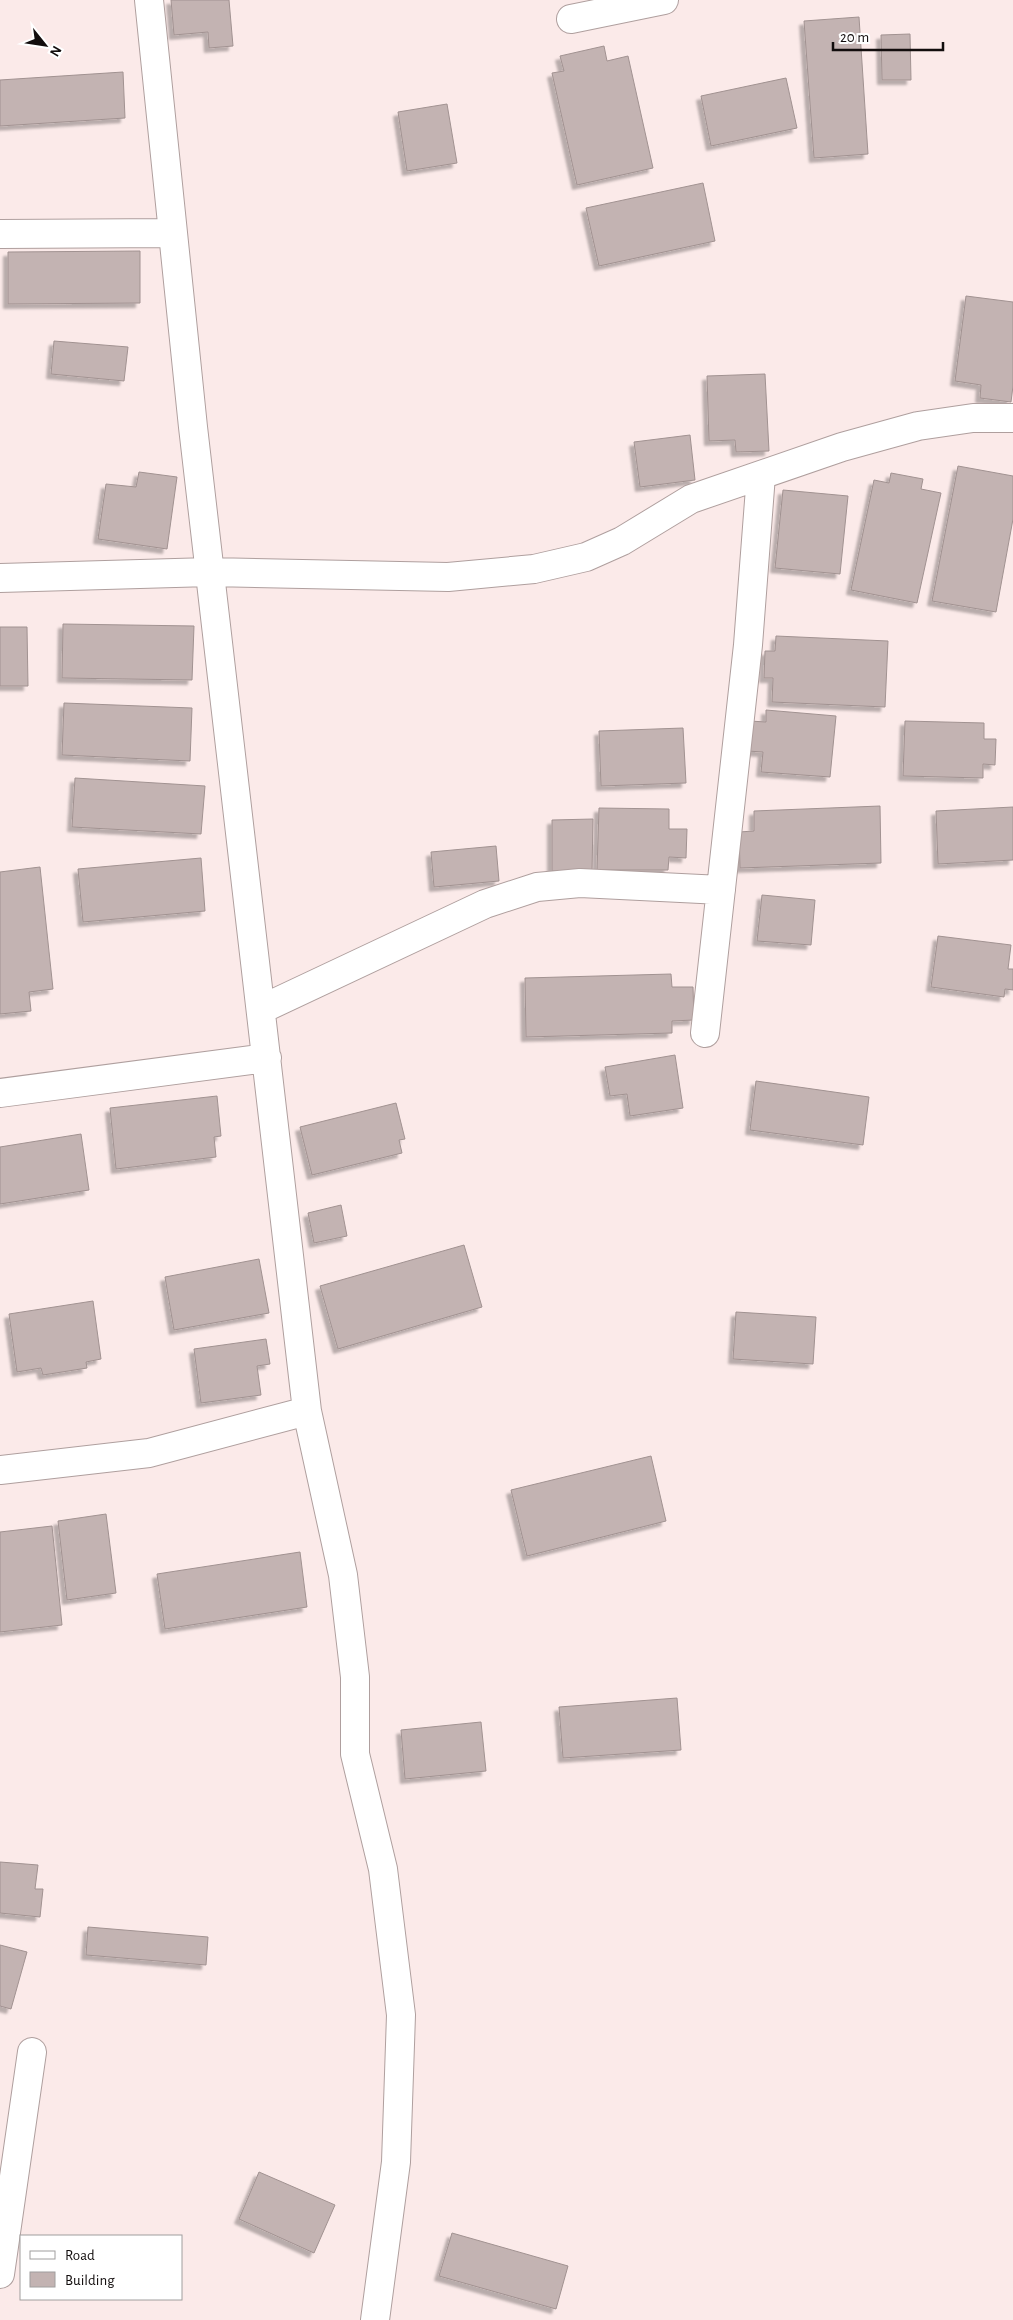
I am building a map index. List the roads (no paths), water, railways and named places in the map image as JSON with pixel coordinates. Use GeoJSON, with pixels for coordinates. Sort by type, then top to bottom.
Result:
{"type":"FeatureCollection","features":[{"type":"Feature","properties":{"kind":"street"},"geometry":{"type":"LineString","coordinates":[[149,0],[210,572],[308,1411],[343,1575],[355,1677],[355,1754],[383,1869],[401,2014],[396,2162],[375,2320]]}},
{"type":"Feature","properties":{"kind":"street"},"geometry":{"type":"LineString","coordinates":[[571,19],[664,0]]}},
{"type":"Feature","properties":{"kind":"street"},"geometry":{"type":"LineString","coordinates":[[0,234],[173,232]]}},
{"type":"Feature","properties":{"kind":"street"},"geometry":{"type":"LineString","coordinates":[[0,578],[210,572],[448,577],[534,569],[586,556],[622,541],[691,499],[842,447],[918,426],[973,418],[1013,418]]}},
{"type":"Feature","properties":{"kind":"street"},"geometry":{"type":"LineString","coordinates":[[705,1033],[748,646],[761,475]]}},
{"type":"Feature","properties":{"kind":"street"},"geometry":{"type":"LineString","coordinates":[[262,1009],[485,904],[537,886],[580,883],[721,890]]}},
{"type":"Feature","properties":{"kind":"street"},"geometry":{"type":"LineString","coordinates":[[0,1093],[267,1058]]}},
{"type":"Feature","properties":{"kind":"street"},"geometry":{"type":"LineString","coordinates":[[0,1470],[149,1453],[308,1411]]}},
{"type":"Feature","properties":{"kind":"street"},"geometry":{"type":"LineString","coordinates":[[0,2274],[32,2052]]}}]}
